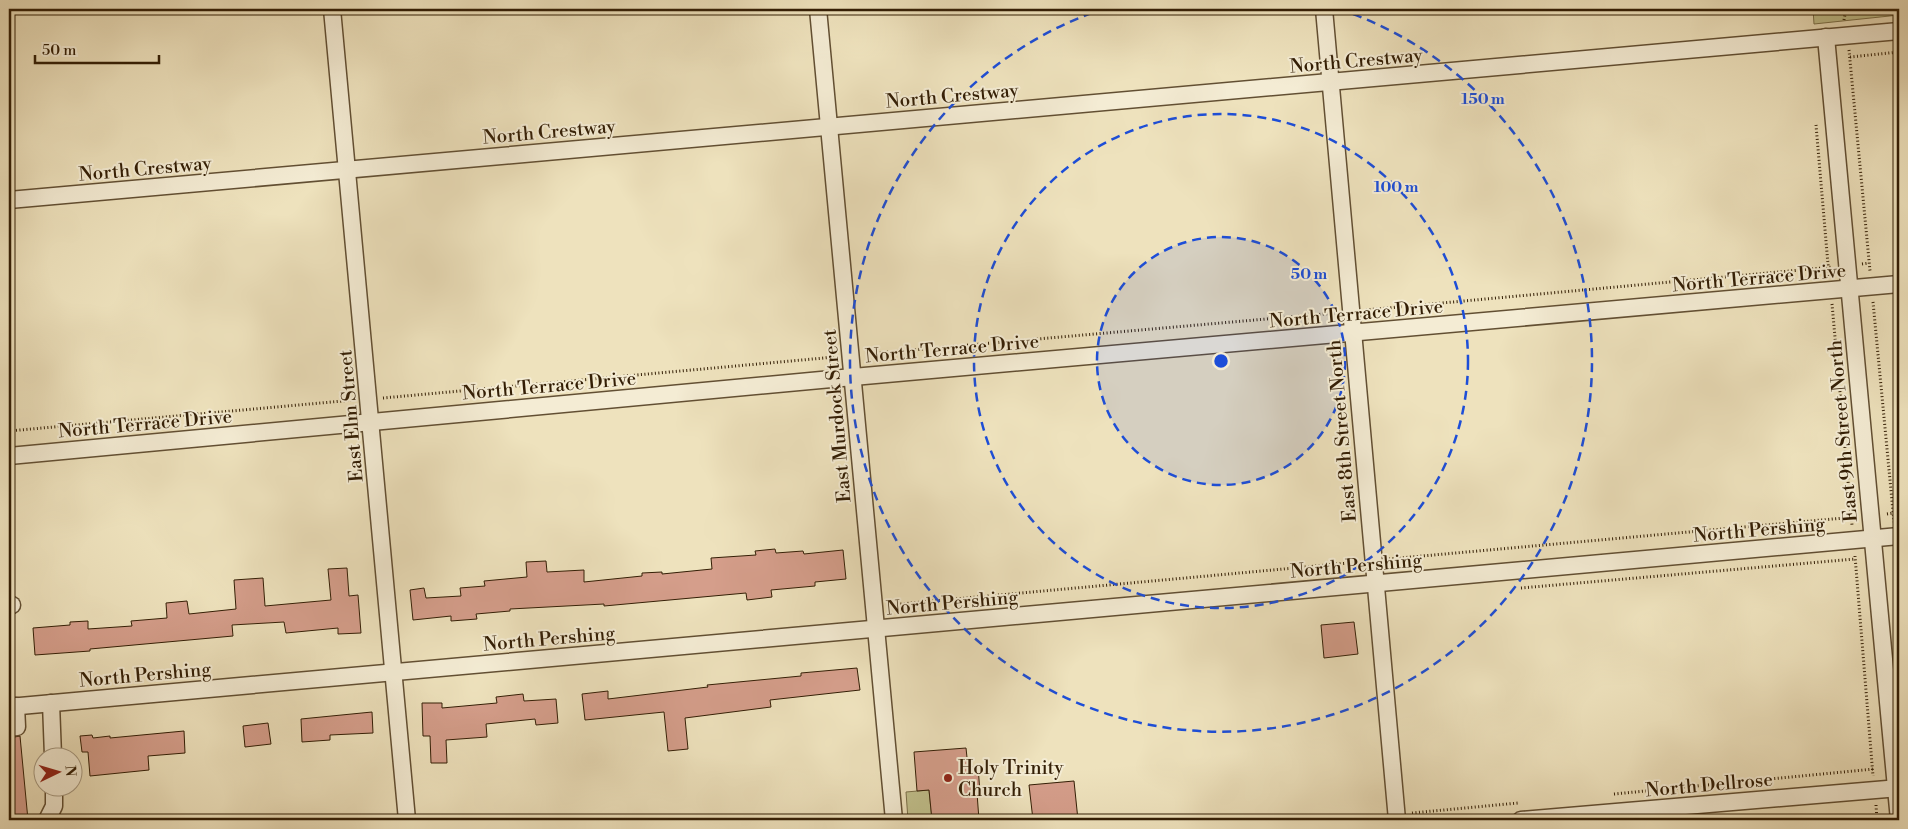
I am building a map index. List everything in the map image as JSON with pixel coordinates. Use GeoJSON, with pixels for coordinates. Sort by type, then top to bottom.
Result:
{"type":"FeatureCollection","features":[{"type":"Feature","properties":{"kind":"street","name":"East Elm Street"},"geometry":{"type":"LineString","coordinates":[[332,9],[407,820]]}},
{"type":"Feature","properties":{"kind":"street","name":"East Murdock Street"},"geometry":{"type":"LineString","coordinates":[[818,9],[894,820]]}},
{"type":"Feature","properties":{"kind":"street","name":"East 8th Street North"},"geometry":{"type":"LineString","coordinates":[[1324,9],[1375,584],[1403,817]]}},
{"type":"Feature","properties":{"kind":"street","name":"North Crestway"},"geometry":{"type":"LineString","coordinates":[[9,200],[1899,31]]}},
{"type":"Feature","properties":{"kind":"street","name":"East 9th Street North"},"geometry":{"type":"LineString","coordinates":[[1826,38],[1872,539],[1894,767],[1898,788],[1899,820]]}},
{"type":"Feature","properties":{"kind":"street","name":"North Terrace Drive"},"geometry":{"type":"LineString","coordinates":[[9,456],[852,377],[1899,284]]}},
{"type":"Feature","properties":{"kind":"street","name":"North Pershing"},"geometry":{"type":"LineString","coordinates":[[13,706],[1897,536]]}},
{"type":"Feature","properties":{"kind":"street"},"geometry":{"type":"LineString","coordinates":[[51,703],[53,746]]}},
{"type":"Feature","properties":{"kind":"street"},"geometry":{"type":"LineString","coordinates":[[9,728],[17,728],[13,706]]}},
{"type":"Feature","properties":{"kind":"street","name":"North Dellrose"},"geometry":{"type":"LineString","coordinates":[[1521,820],[1898,788]]}},
{"type":"Feature","properties":{"kind":"street"},"geometry":{"type":"LineString","coordinates":[[47,820],[54,806],[54,796]]}},
{"type":"Feature","properties":{"kind":"path"},"geometry":{"type":"LineString","coordinates":[[1849,47],[1893,513],[1897,536],[1899,577]]}},
{"type":"Feature","properties":{"kind":"path"},"geometry":{"type":"LineString","coordinates":[[1850,57],[1899,52]]}},
{"type":"Feature","properties":{"kind":"path"},"geometry":{"type":"LineString","coordinates":[[1816,121],[1877,820]]}},
{"type":"Feature","properties":{"kind":"path"},"geometry":{"type":"LineString","coordinates":[[9,431],[1869,263]]}},
{"type":"Feature","properties":{"kind":"path"},"geometry":{"type":"LineString","coordinates":[[890,605],[1899,512]]}},
{"type":"Feature","properties":{"kind":"path"},"geometry":{"type":"LineString","coordinates":[[1519,588],[1898,555]]}},
{"type":"Feature","properties":{"kind":"path"},"geometry":{"type":"LineString","coordinates":[[1611,794],[1894,767]]}},
{"type":"Feature","properties":{"kind":"path"},"geometry":{"type":"LineString","coordinates":[[1403,817],[1524,802]]}},
{"type":"Feature","properties":{"kind":"shaded area"},"geometry":{"type":"Polygon","coordinates":[[[1813,9],[1899,9],[1899,15],[1814,24],[1813,9]]]}},
{"type":"Feature","properties":{"kind":"shaded area"},"geometry":{"type":"Polygon","coordinates":[[[929,790],[932,820],[908,820],[906,792],[929,790]]]}},
{"type":"Feature","properties":{"kind":"building"},"geometry":{"type":"Polygon","coordinates":[[[775,549],[776,553],[803,551],[804,554],[843,550],[846,579],[815,582],[815,586],[771,590],[772,597],[747,600],[746,593],[604,606],[604,604],[510,609],[510,611],[476,614],[477,619],[451,621],[451,616],[413,620],[410,590],[424,588],[426,598],[461,596],[460,588],[485,586],[484,581],[527,577],[526,562],[546,561],[547,572],[584,570],[584,582],[642,576],[642,573],[662,572],[662,574],[712,569],[711,558],[756,555],[755,551],[775,549]]]}},
{"type":"Feature","properties":{"kind":"building"},"geometry":{"type":"Polygon","coordinates":[[[347,568],[349,596],[358,595],[361,633],[338,634],[338,628],[286,633],[284,622],[232,625],[233,636],[35,655],[33,628],[70,625],[70,622],[88,621],[88,629],[132,626],[131,621],[167,618],[166,603],[187,601],[189,614],[236,609],[234,580],[263,578],[265,606],[331,600],[328,569],[347,568]]]}},
{"type":"Feature","properties":{"kind":"building"},"geometry":{"type":"Polygon","coordinates":[[[1354,622],[1358,654],[1324,658],[1321,625],[1354,622]]]}},
{"type":"Feature","properties":{"kind":"building"},"geometry":{"type":"Polygon","coordinates":[[[857,668],[860,690],[770,700],[771,707],[685,718],[688,749],[668,751],[664,712],[585,720],[582,694],[608,691],[608,699],[708,687],[707,685],[801,676],[801,673],[857,668]]]}},
{"type":"Feature","properties":{"kind":"building"},"geometry":{"type":"Polygon","coordinates":[[[523,694],[524,701],[556,699],[558,723],[536,725],[535,719],[486,724],[487,737],[446,740],[447,763],[431,763],[430,736],[423,736],[422,703],[442,703],[442,708],[497,703],[496,697],[523,694]]]}},
{"type":"Feature","properties":{"kind":"building"},"geometry":{"type":"Polygon","coordinates":[[[372,712],[373,733],[330,735],[330,740],[302,742],[301,719],[372,712]]]}},
{"type":"Feature","properties":{"kind":"building"},"geometry":{"type":"Polygon","coordinates":[[[268,723],[271,744],[245,747],[243,726],[268,723]]]}},
{"type":"Feature","properties":{"kind":"building"},"geometry":{"type":"Polygon","coordinates":[[[184,731],[185,753],[148,756],[149,770],[90,776],[88,752],[82,752],[80,736],[92,735],[93,738],[110,736],[110,738],[184,731]]]}},
{"type":"Feature","properties":{"kind":"building"},"geometry":{"type":"Polygon","coordinates":[[[20,736],[28,820],[9,820],[9,738],[20,736]]]}},
{"type":"Feature","properties":{"kind":"building","name":"Holy Trinity Church"},"geometry":{"type":"Polygon","coordinates":[[[966,748],[968,767],[978,766],[979,820],[932,820],[929,790],[917,791],[914,752],[966,748]]]}},
{"type":"Feature","properties":{"kind":"building"},"geometry":{"type":"Polygon","coordinates":[[[1074,781],[1078,820],[1033,820],[1029,785],[1074,781]]]}},
{"type":"Feature","properties":{"kind":"place","name":"Holy Trinity Church"},"geometry":{"type":"Point","coordinates":[948,778]}}]}
